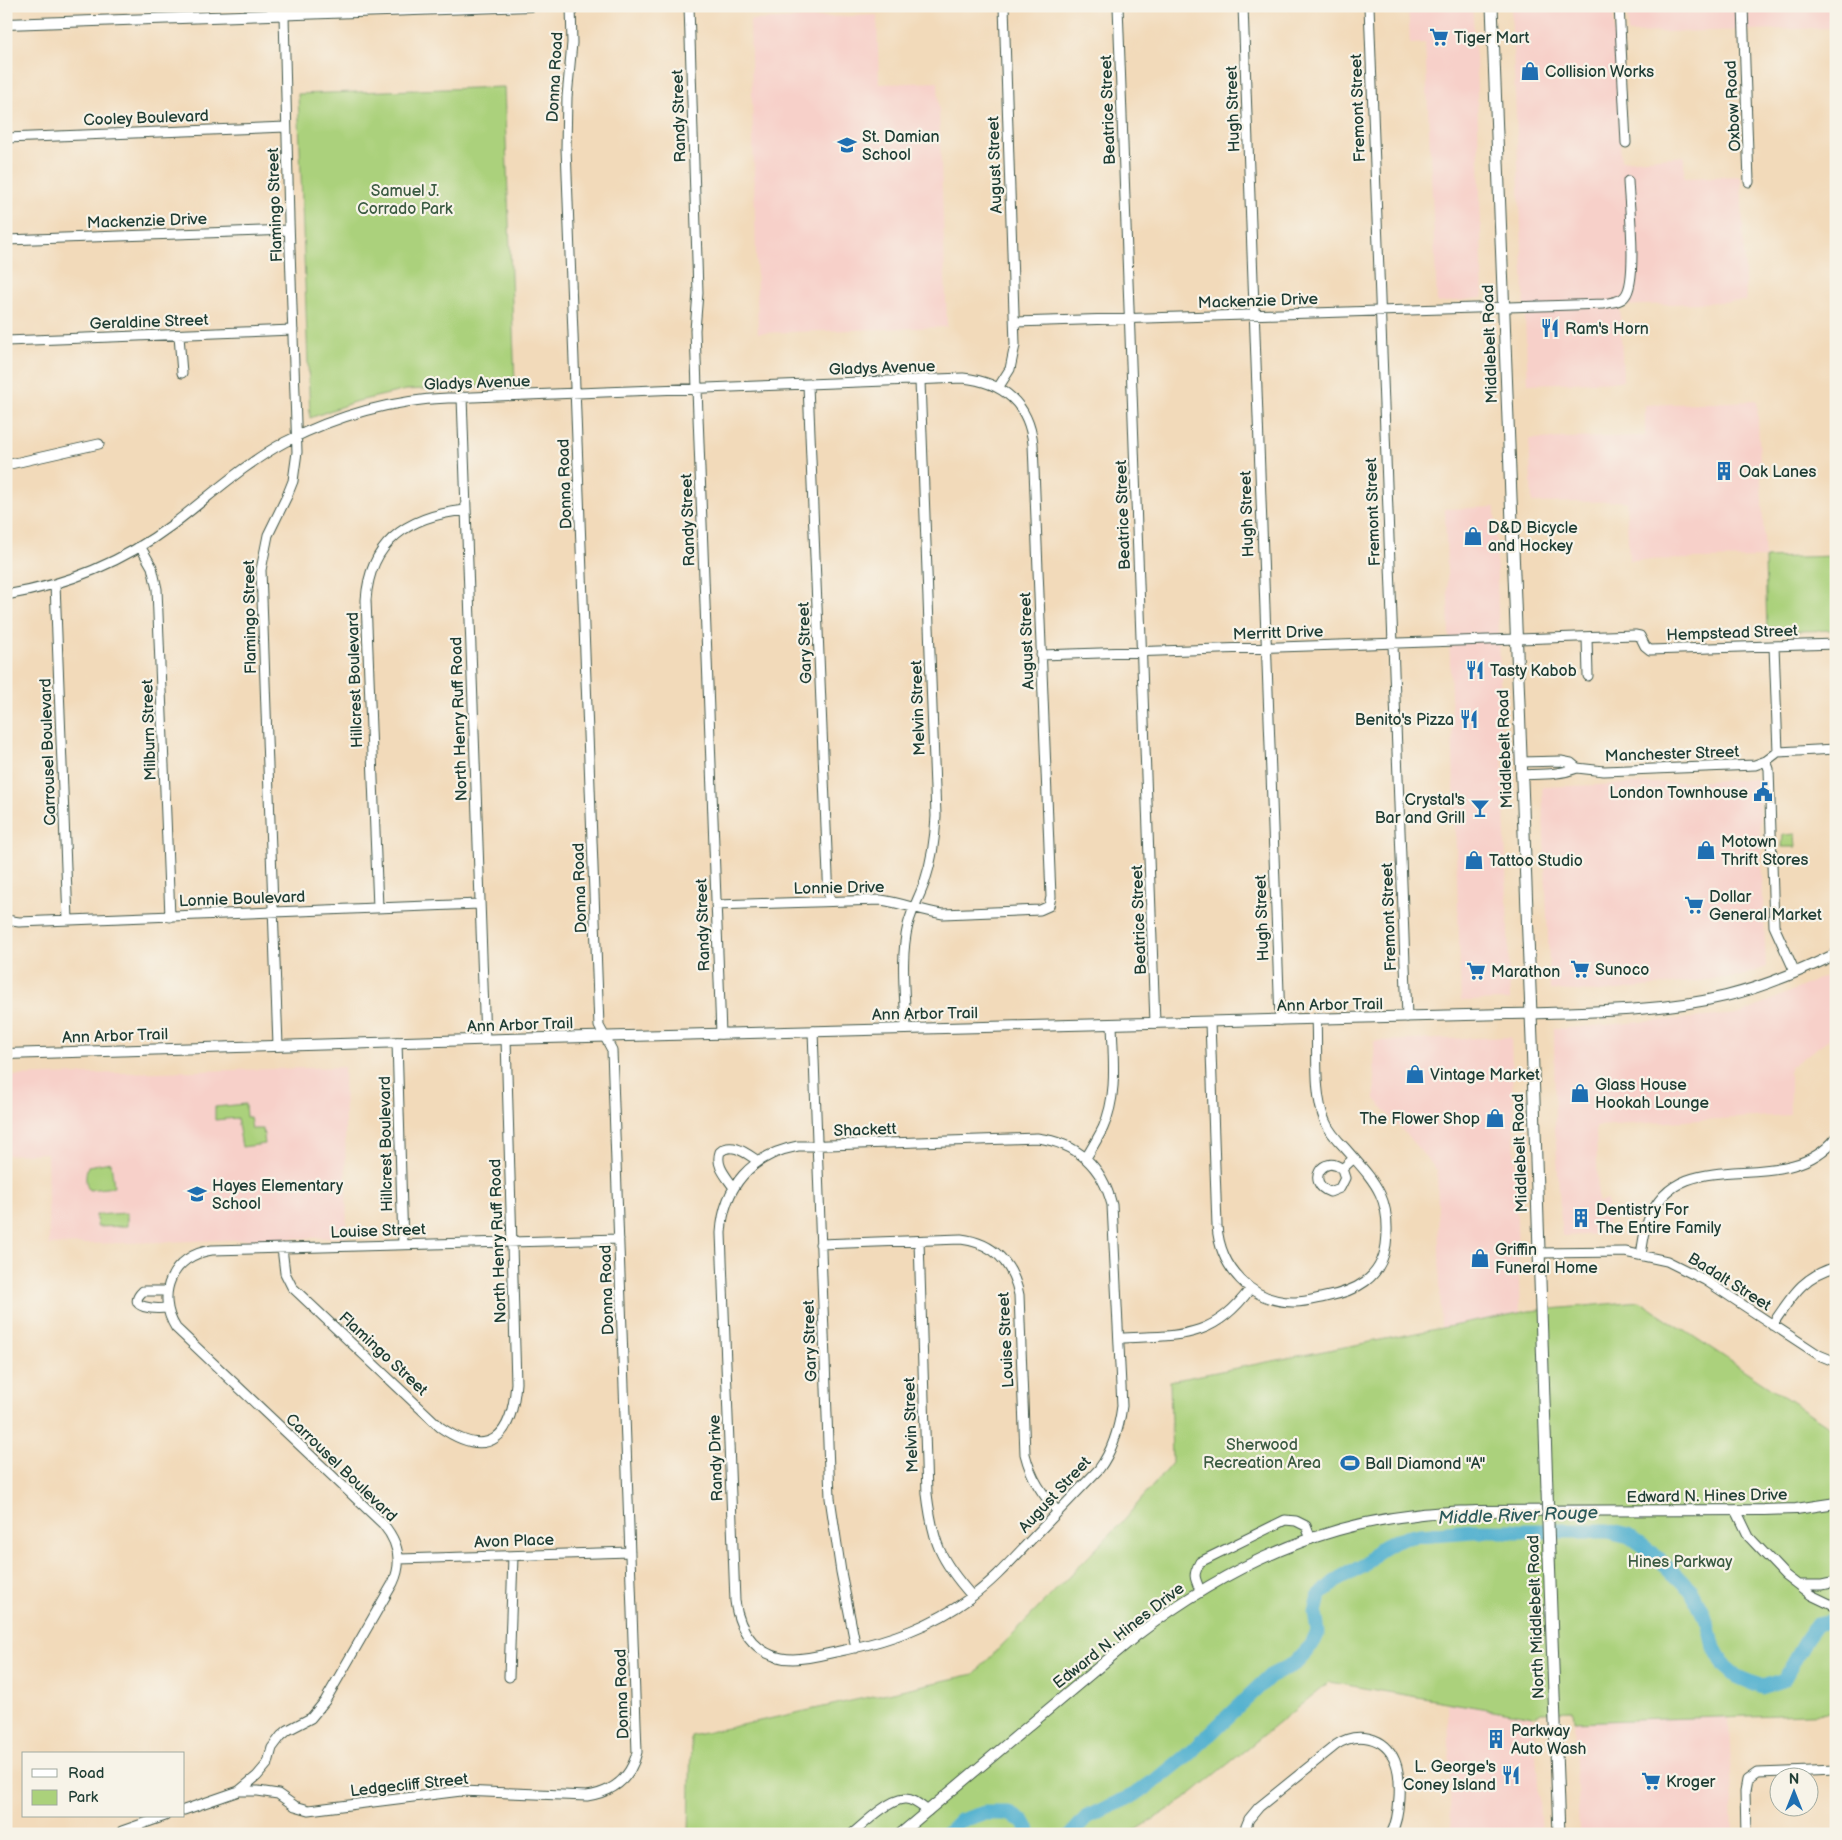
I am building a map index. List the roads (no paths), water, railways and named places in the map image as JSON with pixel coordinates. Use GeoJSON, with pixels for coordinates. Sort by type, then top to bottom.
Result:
{"type":"FeatureCollection","features":[{"type":"Feature","properties":{"kind":"main road","name":"Middlebelt Road"},"geometry":{"type":"LineString","coordinates":[[1492,6],[1531,1014],[1547,1490]]}},
{"type":"Feature","properties":{"kind":"main road","name":"North Middlebelt Road"},"geometry":{"type":"LineString","coordinates":[[1547,1490],[1559,1834]]}},
{"type":"Feature","properties":{"kind":"street"},"geometry":{"type":"LineString","coordinates":[[6,24],[284,15],[352,9],[531,6]]}},
{"type":"Feature","properties":{"kind":"street","name":"Donna Road"},"geometry":{"type":"LineString","coordinates":[[571,6],[572,43],[566,126],[599,1026],[612,1050],[620,1239],[638,1734],[637,1752],[633,1765]]}},
{"type":"Feature","properties":{"kind":"street","name":"Randy Street"},"geometry":{"type":"LineString","coordinates":[[689,6],[698,260],[695,330],[721,1034]]}},
{"type":"Feature","properties":{"kind":"street","name":"August Street"},"geometry":{"type":"LineString","coordinates":[[1004,6],[1015,322]]}},
{"type":"Feature","properties":{"kind":"street","name":"Beatrice Street"},"geometry":{"type":"LineString","coordinates":[[1118,6],[1156,1023]]}},
{"type":"Feature","properties":{"kind":"street","name":"Hugh Street"},"geometry":{"type":"LineString","coordinates":[[1243,6],[1280,1020]]}},
{"type":"Feature","properties":{"kind":"street","name":"Fremont Street"},"geometry":{"type":"LineString","coordinates":[[1369,6],[1406,1017]]}},
{"type":"Feature","properties":{"kind":"street"},"geometry":{"type":"LineString","coordinates":[[1620,6],[1626,143]]}},
{"type":"Feature","properties":{"kind":"street","name":"Oxbow Road"},"geometry":{"type":"LineString","coordinates":[[1743,6],[1749,182]]}},
{"type":"Feature","properties":{"kind":"street","name":"Flamingo Street"},"geometry":{"type":"LineString","coordinates":[[278,1046],[261,570],[263,552],[268,535],[293,481],[297,437],[289,230],[284,15]]}},
{"type":"Feature","properties":{"kind":"street","name":"Cooley Boulevard"},"geometry":{"type":"LineString","coordinates":[[6,138],[286,127]]}},
{"type":"Feature","properties":{"kind":"street","name":"Mackenzie Drive"},"geometry":{"type":"LineString","coordinates":[[1015,322],[1604,304],[1624,298],[1629,288],[1632,274],[1628,181]]}},
{"type":"Feature","properties":{"kind":"street","name":"Mackenzie Drive"},"geometry":{"type":"LineString","coordinates":[[6,240],[289,230]]}},
{"type":"Feature","properties":{"kind":"street"},"geometry":{"type":"LineString","coordinates":[[998,388],[1006,376],[1013,358],[1015,322]]}},
{"type":"Feature","properties":{"kind":"street","name":"Geraldine Street"},"geometry":{"type":"LineString","coordinates":[[6,341],[179,336],[293,330]]}},
{"type":"Feature","properties":{"kind":"street"},"geometry":{"type":"LineString","coordinates":[[179,336],[182,373]]}},
{"type":"Feature","properties":{"kind":"street","name":"Gladys Avenue"},"geometry":{"type":"LineString","coordinates":[[6,595],[55,584],[96,568],[140,546],[171,525],[253,462],[314,428],[373,408],[407,401],[462,397],[963,378],[985,382],[998,388]]}},
{"type":"Feature","properties":{"kind":"street","name":"Melvin Street"},"geometry":{"type":"LineString","coordinates":[[906,1029],[904,948],[908,924],[931,860],[936,816],[920,380]]}},
{"type":"Feature","properties":{"kind":"street","name":"Gary Street"},"geometry":{"type":"LineString","coordinates":[[808,385],[829,901]]}},
{"type":"Feature","properties":{"kind":"street","name":"August Street"},"geometry":{"type":"LineString","coordinates":[[998,388],[1011,397],[1022,409],[1033,437],[1051,897],[1049,906]]}},
{"type":"Feature","properties":{"kind":"street","name":"North Henry Ruff Road"},"geometry":{"type":"LineString","coordinates":[[462,397],[485,1040]]}},
{"type":"Feature","properties":{"kind":"street"},"geometry":{"type":"LineString","coordinates":[[6,465],[99,444]]}},
{"type":"Feature","properties":{"kind":"street","name":"Hillcrest Boulevard"},"geometry":{"type":"LineString","coordinates":[[378,908],[366,600],[368,581],[381,553],[403,529],[430,516],[465,510]]}},
{"type":"Feature","properties":{"kind":"street","name":"Milburn Street"},"geometry":{"type":"LineString","coordinates":[[140,546],[152,567],[157,589],[170,916]]}},
{"type":"Feature","properties":{"kind":"street","name":"Carrousel Boulevard"},"geometry":{"type":"LineString","coordinates":[[55,584],[68,920]]}},
{"type":"Feature","properties":{"kind":"street","name":"Hempstead Street"},"geometry":{"type":"LineString","coordinates":[[1516,640],[1635,635],[1640,636],[1645,646],[1650,650],[1836,644]]}},
{"type":"Feature","properties":{"kind":"street"},"geometry":{"type":"LineString","coordinates":[[1587,638],[1588,676]]}},
{"type":"Feature","properties":{"kind":"street","name":"Merritt Drive"},"geometry":{"type":"LineString","coordinates":[[1041,655],[1516,640]]}},
{"type":"Feature","properties":{"kind":"street"},"geometry":{"type":"LineString","coordinates":[[1774,646],[1778,752]]}},
{"type":"Feature","properties":{"kind":"street"},"geometry":{"type":"LineString","coordinates":[[1795,972],[1774,926],[1769,769],[1766,761],[1778,752],[1836,749]]}},
{"type":"Feature","properties":{"kind":"street","name":"Manchester Street"},"geometry":{"type":"LineString","coordinates":[[1521,762],[1561,761],[1577,768],[1604,770],[1748,766],[1766,761]]}},
{"type":"Feature","properties":{"kind":"street","name":"Manchester Street"},"geometry":{"type":"LineString","coordinates":[[1521,775],[1565,773],[1577,768]]}},
{"type":"Feature","properties":{"kind":"street","name":"Lonnie Drive"},"geometry":{"type":"LineString","coordinates":[[716,905],[881,900],[943,914],[1040,910],[1049,906]]}},
{"type":"Feature","properties":{"kind":"street","name":"Lonnie Boulevard"},"geometry":{"type":"LineString","coordinates":[[6,920],[19,922],[480,904]]}},
{"type":"Feature","properties":{"kind":"street","name":"Ann Arbor Trail"},"geometry":{"type":"LineString","coordinates":[[6,1054],[606,1036],[1531,1014],[1622,1010],[1678,1005],[1742,992],[1836,954]]}},
{"type":"Feature","properties":{"kind":"street"},"geometry":{"type":"LineString","coordinates":[[1210,1022],[1218,1235],[1222,1252],[1237,1278],[1250,1289],[1270,1298],[1296,1302],[1348,1292],[1362,1285],[1379,1266],[1386,1240],[1385,1207],[1380,1192],[1354,1158],[1331,1133],[1321,1110],[1316,1019]]}},
{"type":"Feature","properties":{"kind":"street"},"geometry":{"type":"LineString","coordinates":[[1086,1158],[1104,1127],[1112,1101],[1114,1077],[1112,1024]]}},
{"type":"Feature","properties":{"kind":"street","name":"Gary Street"},"geometry":{"type":"LineString","coordinates":[[813,1031],[830,1498],[841,1572],[856,1648]]}},
{"type":"Feature","properties":{"kind":"street","name":"North Henry Ruff Road"},"geometry":{"type":"LineString","coordinates":[[496,1438],[506,1427],[513,1411],[516,1383],[506,1039]]}},
{"type":"Feature","properties":{"kind":"street","name":"Hillcrest Boulevard"},"geometry":{"type":"LineString","coordinates":[[397,1042],[403,1245]]}},
{"type":"Feature","properties":{"kind":"street","name":"Shackett"},"geometry":{"type":"LineString","coordinates":[[722,1265],[722,1221],[724,1210],[734,1188],[745,1173],[758,1161],[786,1149],[817,1145],[1037,1138],[1062,1144],[1086,1158]]}},
{"type":"Feature","properties":{"kind":"street"},"geometry":{"type":"LineString","coordinates":[[1642,1255],[1646,1228],[1652,1213],[1663,1197],[1678,1184],[1704,1174],[1776,1170],[1791,1167],[1820,1154],[1836,1138]]}},
{"type":"Feature","properties":{"kind":"street"},"geometry":{"type":"LineString","coordinates":[[734,1188],[720,1167],[718,1160],[720,1152],[726,1148],[735,1148],[758,1161]]}},
{"type":"Feature","properties":{"kind":"street","name":"August Street"},"geometry":{"type":"LineString","coordinates":[[756,1645],[774,1656],[791,1659],[856,1648],[917,1629],[948,1613],[972,1596],[1001,1571],[1099,1469],[1116,1438],[1122,1406],[1120,1338],[1112,1205],[1104,1180],[1086,1158]]}},
{"type":"Feature","properties":{"kind":"street"},"geometry":{"type":"LineString","coordinates":[[1342,1169],[1354,1158]]}},
{"type":"Feature","properties":{"kind":"street","name":"Louise Street"},"geometry":{"type":"LineString","coordinates":[[167,1299],[171,1277],[178,1268],[186,1260],[198,1253],[212,1250],[620,1239]]}},
{"type":"Feature","properties":{"kind":"street","name":"Louise Street"},"geometry":{"type":"LineString","coordinates":[[820,1244],[962,1239],[978,1242],[998,1254],[1013,1272],[1019,1295],[1025,1454],[1036,1484],[1058,1512]]}},
{"type":"Feature","properties":{"kind":"street","name":"Melvin Street"},"geometry":{"type":"LineString","coordinates":[[919,1240],[927,1494],[932,1530],[942,1558],[953,1575],[972,1596]]}},
{"type":"Feature","properties":{"kind":"street","name":"Flamingo Street"},"geometry":{"type":"LineString","coordinates":[[282,1248],[285,1273],[292,1287],[440,1427],[451,1434],[474,1443],[487,1442],[496,1438]]}},
{"type":"Feature","properties":{"kind":"street","name":"Badalt Street"},"geometry":{"type":"LineString","coordinates":[[1539,1253],[1607,1251],[1642,1255],[1667,1261],[1690,1272],[1819,1355],[1836,1362]]}},
{"type":"Feature","properties":{"kind":"street","name":"Randy Drive"},"geometry":{"type":"LineString","coordinates":[[722,1265],[735,1601],[740,1623],[749,1639],[756,1645]]}},
{"type":"Feature","properties":{"kind":"street"},"geometry":{"type":"LineString","coordinates":[[1772,1324],[1801,1285],[1815,1275],[1836,1267]]}},
{"type":"Feature","properties":{"kind":"street"},"geometry":{"type":"LineString","coordinates":[[1120,1338],[1178,1336],[1201,1330],[1234,1309],[1250,1289]]}},
{"type":"Feature","properties":{"kind":"street","name":"Carrousel Boulevard"},"geometry":{"type":"LineString","coordinates":[[167,1299],[172,1322],[180,1333],[383,1524],[395,1542],[398,1559],[393,1583],[325,1701],[311,1718],[288,1730],[281,1736],[272,1748],[268,1764],[239,1791]]}},
{"type":"Feature","properties":{"kind":"street","name":"Edward N. Hines Drive"},"geometry":{"type":"LineString","coordinates":[[900,1834],[1137,1635],[1200,1590],[1245,1566],[1311,1539],[1376,1522],[1435,1513],[1476,1511],[1796,1509],[1836,1503]]}},
{"type":"Feature","properties":{"kind":"street"},"geometry":{"type":"LineString","coordinates":[[1736,1510],[1749,1537],[1785,1575],[1811,1595],[1836,1606]]}},
{"type":"Feature","properties":{"kind":"street"},"geometry":{"type":"LineString","coordinates":[[1200,1590],[1195,1578],[1200,1562],[1285,1520],[1296,1521],[1306,1526],[1311,1539]]}},
{"type":"Feature","properties":{"kind":"street","name":"Avon Place"},"geometry":{"type":"LineString","coordinates":[[398,1559],[630,1552]]}},
{"type":"Feature","properties":{"kind":"street"},"geometry":{"type":"LineString","coordinates":[[509,1677],[513,1556]]}},
{"type":"Feature","properties":{"kind":"street"},"geometry":{"type":"LineString","coordinates":[[1799,1585],[1822,1585],[1836,1582]]}},
{"type":"Feature","properties":{"kind":"street"},"geometry":{"type":"LineString","coordinates":[[1243,1834],[1249,1819],[1259,1807],[1336,1745],[1346,1739],[1359,1736],[1368,1737],[1383,1744],[1392,1754],[1396,1763],[1398,1815],[1391,1834]]}},
{"type":"Feature","properties":{"kind":"street","name":"Ledgecliff Street"},"geometry":{"type":"LineString","coordinates":[[185,1810],[239,1791],[278,1794],[294,1806],[309,1810],[461,1792],[587,1796],[602,1793],[614,1787],[625,1778],[633,1765]]}},
{"type":"Feature","properties":{"kind":"street"},"geometry":{"type":"LineString","coordinates":[[1746,1834],[1745,1791],[1747,1780],[1757,1773],[1836,1770]]}},
{"type":"Feature","properties":{"kind":"street"},"geometry":{"type":"LineString","coordinates":[[852,1834],[894,1801],[904,1798],[916,1802],[928,1811]]}},
{"type":"Feature","properties":{"kind":"street"},"geometry":{"type":"LineString","coordinates":[[122,1831],[159,1818]]}},
{"type":"Feature","properties":{"kind":"waterway","name":"Middle River Rouge"},"geometry":{"type":"LineString","coordinates":[[1072,1834],[1087,1817],[1134,1795],[1159,1778],[1191,1752],[1270,1676],[1294,1664],[1312,1645],[1318,1632],[1315,1613],[1319,1596],[1337,1580],[1363,1566],[1380,1549],[1395,1540],[1419,1535],[1473,1531],[1608,1531],[1629,1536],[1651,1552],[1691,1590],[1708,1623],[1714,1648],[1723,1664],[1738,1677],[1762,1687],[1783,1680],[1806,1639],[1817,1624],[1836,1620]]}},
{"type":"Feature","properties":{"kind":"waterway","name":"Middle River Rouge"},"geometry":{"type":"LineString","coordinates":[[947,1834],[960,1821],[984,1813],[1008,1813],[1023,1821],[1030,1834]]}},
{"type":"Feature","properties":{"kind":"place","name":"Tiger Mart"},"geometry":{"type":"Point","coordinates":[1439,37]}},
{"type":"Feature","properties":{"kind":"place","name":"Collision Works"},"geometry":{"type":"Point","coordinates":[1530,71]}},
{"type":"Feature","properties":{"kind":"place","name":"St. Damian School"},"geometry":{"type":"Point","coordinates":[847,145]}},
{"type":"Feature","properties":{"kind":"place","name":"Ram's Horn"},"geometry":{"type":"Point","coordinates":[1550,328]}},
{"type":"Feature","properties":{"kind":"place","name":"Oak Lanes"},"geometry":{"type":"Point","coordinates":[1724,471]}},
{"type":"Feature","properties":{"kind":"place","name":"D&D Bicycle and Hockey"},"geometry":{"type":"Point","coordinates":[1473,536]}},
{"type":"Feature","properties":{"kind":"place","name":"Tasty Kabob"},"geometry":{"type":"Point","coordinates":[1475,670]}},
{"type":"Feature","properties":{"kind":"place","name":"Benito's Pizza"},"geometry":{"type":"Point","coordinates":[1469,719]}},
{"type":"Feature","properties":{"kind":"place","name":"London Townhouse"},"geometry":{"type":"Point","coordinates":[1763,792]}},
{"type":"Feature","properties":{"kind":"place","name":"Crystal's Bar and Grill"},"geometry":{"type":"Point","coordinates":[1480,808]}},
{"type":"Feature","properties":{"kind":"place","name":"Motown Thrift Stores"},"geometry":{"type":"Point","coordinates":[1706,850]}},
{"type":"Feature","properties":{"kind":"place","name":"Tattoo Studio"},"geometry":{"type":"Point","coordinates":[1474,860]}},
{"type":"Feature","properties":{"kind":"place","name":"Dollar General Market"},"geometry":{"type":"Point","coordinates":[1694,905]}},
{"type":"Feature","properties":{"kind":"place","name":"Sunoco"},"geometry":{"type":"Point","coordinates":[1580,969]}},
{"type":"Feature","properties":{"kind":"place","name":"Marathon"},"geometry":{"type":"Point","coordinates":[1476,971]}},
{"type":"Feature","properties":{"kind":"place","name":"Vintage Market"},"geometry":{"type":"Point","coordinates":[1415,1074]}},
{"type":"Feature","properties":{"kind":"place","name":"Glass House Hookah Lounge"},"geometry":{"type":"Point","coordinates":[1580,1093]}},
{"type":"Feature","properties":{"kind":"place","name":"The Flower Shop"},"geometry":{"type":"Point","coordinates":[1495,1118]}},
{"type":"Feature","properties":{"kind":"place","name":"Hayes Elementary School"},"geometry":{"type":"Point","coordinates":[197,1194]}},
{"type":"Feature","properties":{"kind":"place","name":"Dentistry For The Entire Family"},"geometry":{"type":"Point","coordinates":[1581,1218]}},
{"type":"Feature","properties":{"kind":"place","name":"Griffin Funeral Home"},"geometry":{"type":"Point","coordinates":[1480,1258]}},
{"type":"Feature","properties":{"kind":"place","name":"Ball Diamond \"A\""},"geometry":{"type":"Point","coordinates":[1350,1463]}},
{"type":"Feature","properties":{"kind":"place","name":"Parkway Auto Wash"},"geometry":{"type":"Point","coordinates":[1496,1739]}},
{"type":"Feature","properties":{"kind":"place","name":"L. George's Coney Island"},"geometry":{"type":"Point","coordinates":[1511,1775]}},
{"type":"Feature","properties":{"kind":"place","name":"Kroger"},"geometry":{"type":"Point","coordinates":[1651,1781]}},
{"type":"Feature","properties":{"kind":"park label","name":"Samuel J. Corrado Park"},"geometry":{"type":"Point","coordinates":[405,199]}},
{"type":"Feature","properties":{"kind":"park label","name":"Sherwood Recreation Area"},"geometry":{"type":"Point","coordinates":[1262,1453]}},
{"type":"Feature","properties":{"kind":"park label","name":"Hines Parkway"},"geometry":{"type":"Point","coordinates":[1680,1561]}}]}
